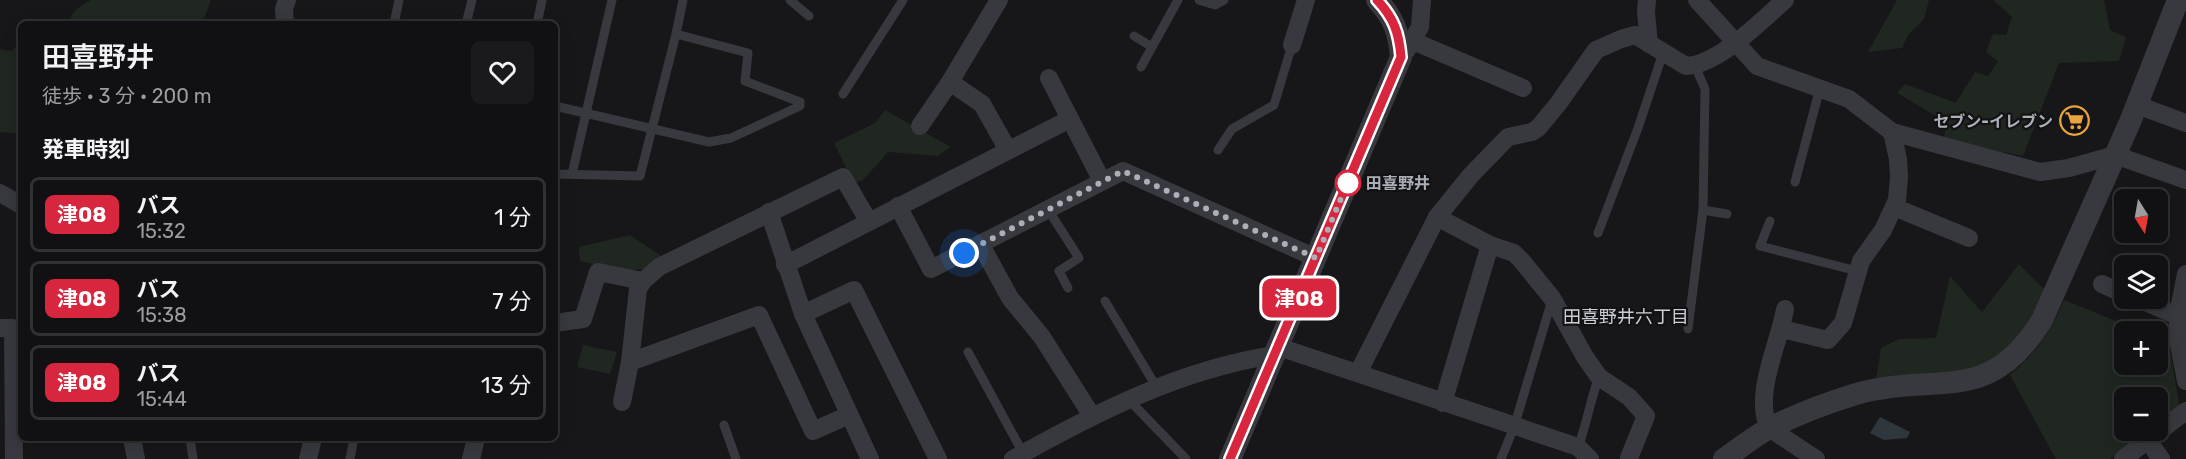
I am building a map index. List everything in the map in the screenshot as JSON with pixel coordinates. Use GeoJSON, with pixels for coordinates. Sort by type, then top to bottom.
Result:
{"type":"FeatureCollection","features":[{"type":"Feature","properties":{"kind":"street"},"geometry":{"type":"LineString","coordinates":[[285,21],[284,9],[287,0]]}},
{"type":"Feature","properties":{"kind":"street"},"geometry":{"type":"LineString","coordinates":[[920,126],[950,82],[999,0]]}},
{"type":"Feature","properties":{"kind":"street"},"geometry":{"type":"LineString","coordinates":[[1292,45],[1306,0]]}},
{"type":"Feature","properties":{"kind":"street"},"geometry":{"type":"LineString","coordinates":[[1377,0],[1388,13],[1407,49],[1523,88]]}},
{"type":"Feature","properties":{"kind":"street"},"geometry":{"type":"LineString","coordinates":[[1230,459],[1407,49],[1420,27],[1422,0]]}},
{"type":"Feature","properties":{"kind":"street"},"geometry":{"type":"LineString","coordinates":[[1647,0],[1656,49]]}},
{"type":"Feature","properties":{"kind":"street"},"geometry":{"type":"LineString","coordinates":[[1697,0],[1757,66],[1849,99],[1892,132],[2040,172],[2069,168],[2115,155],[2186,180]]}},
{"type":"Feature","properties":{"kind":"street"},"geometry":{"type":"LineString","coordinates":[[1359,374],[1437,217],[1471,175],[1508,137],[1532,132],[1538,128],[1596,50],[1635,35],[1686,66],[1695,66],[1736,43],[1785,0]]}},
{"type":"Feature","properties":{"kind":"street"},"geometry":{"type":"LineString","coordinates":[[1724,459],[1769,428],[1812,409],[1857,394],[1911,385],[1963,382],[1992,372],[2005,364],[2031,336],[2042,320],[2137,105],[2178,0]]}},
{"type":"Feature","properties":{"kind":"street"},"geometry":{"type":"LineString","coordinates":[[1049,78],[1101,181]]}},
{"type":"Feature","properties":{"kind":"street"},"geometry":{"type":"LineString","coordinates":[[950,82],[982,104],[1008,150]]}},
{"type":"Feature","properties":{"kind":"street"},"geometry":{"type":"LineString","coordinates":[[2137,105],[2186,123]]}},
{"type":"Feature","properties":{"kind":"street"},"geometry":{"type":"LineString","coordinates":[[785,265],[1070,119]]}},
{"type":"Feature","properties":{"kind":"street"},"geometry":{"type":"LineString","coordinates":[[1782,329],[1828,340],[1843,323],[1861,261],[1883,230],[1897,200],[1898,159],[1892,132]]}},
{"type":"Feature","properties":{"kind":"street"},"geometry":{"type":"LineString","coordinates":[[898,207],[931,269],[1123,171],[1316,258]]}},
{"type":"Feature","properties":{"kind":"street"},"geometry":{"type":"LineString","coordinates":[[622,402],[630,362],[639,289],[643,281],[659,267],[843,177],[869,222]]}},
{"type":"Feature","properties":{"kind":"street"},"geometry":{"type":"LineString","coordinates":[[0,193],[18,203]]}},
{"type":"Feature","properties":{"kind":"street"},"geometry":{"type":"LineString","coordinates":[[1894,207],[1969,238]]}},
{"type":"Feature","properties":{"kind":"street"},"geometry":{"type":"LineString","coordinates":[[769,212],[803,314],[870,459]]}},
{"type":"Feature","properties":{"kind":"street"},"geometry":{"type":"LineString","coordinates":[[1437,217],[1490,245],[1514,253],[1552,298],[1585,357],[1599,377],[1629,397],[1646,416],[1629,458]]}},
{"type":"Feature","properties":{"kind":"street"},"geometry":{"type":"LineString","coordinates":[[981,245],[1010,298],[1042,337],[1092,416]]}},
{"type":"Feature","properties":{"kind":"street"},"geometry":{"type":"LineString","coordinates":[[1443,403],[1490,245]]}},
{"type":"Feature","properties":{"kind":"street"},"geometry":{"type":"LineString","coordinates":[[558,323],[583,319],[598,272],[643,281]]}},
{"type":"Feature","properties":{"kind":"street"},"geometry":{"type":"LineString","coordinates":[[2186,274],[2177,334],[2186,381]]}},
{"type":"Feature","properties":{"kind":"street"},"geometry":{"type":"LineString","coordinates":[[2102,285],[2114,290]]}},
{"type":"Feature","properties":{"kind":"street"},"geometry":{"type":"LineString","coordinates":[[803,314],[854,290],[938,459]]}},
{"type":"Feature","properties":{"kind":"street"},"geometry":{"type":"LineString","coordinates":[[1785,309],[1782,329],[1764,387],[1763,411],[1769,428],[1811,458]]}},
{"type":"Feature","properties":{"kind":"street"},"geometry":{"type":"LineString","coordinates":[[2162,309],[2178,316]]}},
{"type":"Feature","properties":{"kind":"street"},"geometry":{"type":"LineString","coordinates":[[630,362],[759,315],[813,432],[849,415]]}},
{"type":"Feature","properties":{"kind":"street"},"geometry":{"type":"LineString","coordinates":[[0,328],[13,328],[14,459]]}},
{"type":"Feature","properties":{"kind":"street"},"geometry":{"type":"LineString","coordinates":[[1018,456],[1092,416],[1157,388],[1241,360],[1277,351],[1359,374],[1584,453]]}},
{"type":"Feature","properties":{"kind":"street"},"geometry":{"type":"LineString","coordinates":[[2168,424],[2186,411]]}},
{"type":"Feature","properties":{"kind":"street"},"geometry":{"type":"LineString","coordinates":[[133,441],[136,459]]}},
{"type":"Feature","properties":{"kind":"street"},"geometry":{"type":"LineString","coordinates":[[308,459],[312,441]]}},
{"type":"Feature","properties":{"kind":"street"},"geometry":{"type":"LineString","coordinates":[[471,459],[475,441]]}},
{"type":"Feature","properties":{"kind":"street"},"geometry":{"type":"LineString","coordinates":[[2123,459],[2145,441]]}},
{"type":"Feature","properties":{"kind":"street"},"geometry":{"type":"LineString","coordinates":[[2148,441],[2161,459]]}},
{"type":"Feature","properties":{"kind":"lane"},"geometry":{"type":"LineString","coordinates":[[386,0],[399,2],[394,21]]}},
{"type":"Feature","properties":{"kind":"lane"},"geometry":{"type":"LineString","coordinates":[[467,21],[472,0]]}},
{"type":"Feature","properties":{"kind":"lane"},"geometry":{"type":"LineString","coordinates":[[538,21],[542,0]]}},
{"type":"Feature","properties":{"kind":"lane"},"geometry":{"type":"LineString","coordinates":[[572,174],[612,0]]}},
{"type":"Feature","properties":{"kind":"lane"},"geometry":{"type":"LineString","coordinates":[[558,174],[640,176],[683,0]]}},
{"type":"Feature","properties":{"kind":"lane"},"geometry":{"type":"LineString","coordinates":[[790,0],[809,16]]}},
{"type":"Feature","properties":{"kind":"lane"},"geometry":{"type":"LineString","coordinates":[[843,94],[903,0]]}},
{"type":"Feature","properties":{"kind":"lane"},"geometry":{"type":"LineString","coordinates":[[1141,67],[1178,0]]}},
{"type":"Feature","properties":{"kind":"lane"},"geometry":{"type":"LineString","coordinates":[[1200,0],[1215,5],[1224,0]]}},
{"type":"Feature","properties":{"kind":"lane"},"geometry":{"type":"LineString","coordinates":[[558,107],[709,142],[731,138],[800,106],[800,102],[745,81],[748,52],[676,34]]}},
{"type":"Feature","properties":{"kind":"lane"},"geometry":{"type":"LineString","coordinates":[[1134,36],[1152,47]]}},
{"type":"Feature","properties":{"kind":"lane"},"geometry":{"type":"LineString","coordinates":[[1218,150],[1233,129],[1274,105],[1292,45]]}},
{"type":"Feature","properties":{"kind":"lane"},"geometry":{"type":"LineString","coordinates":[[1598,233],[1638,128],[1656,49]]}},
{"type":"Feature","properties":{"kind":"lane"},"geometry":{"type":"LineString","coordinates":[[1688,329],[1703,210],[1705,89],[1695,66]]}},
{"type":"Feature","properties":{"kind":"lane"},"geometry":{"type":"LineString","coordinates":[[1795,182],[1820,88]]}},
{"type":"Feature","properties":{"kind":"lane"},"geometry":{"type":"LineString","coordinates":[[1047,208],[1079,258],[1059,271],[1068,288]]}},
{"type":"Feature","properties":{"kind":"lane"},"geometry":{"type":"LineString","coordinates":[[1703,210],[1727,214]]}},
{"type":"Feature","properties":{"kind":"lane"},"geometry":{"type":"LineString","coordinates":[[1770,221],[1760,246],[1857,271]]}},
{"type":"Feature","properties":{"kind":"lane"},"geometry":{"type":"LineString","coordinates":[[1501,459],[1514,427],[1552,298]]}},
{"type":"Feature","properties":{"kind":"lane"},"geometry":{"type":"LineString","coordinates":[[1105,301],[1157,388]]}},
{"type":"Feature","properties":{"kind":"lane"},"geometry":{"type":"LineString","coordinates":[[968,352],[1018,456]]}},
{"type":"Feature","properties":{"kind":"lane"},"geometry":{"type":"LineString","coordinates":[[1584,453],[1585,429],[1593,392],[1599,377]]}},
{"type":"Feature","properties":{"kind":"lane"},"geometry":{"type":"LineString","coordinates":[[1129,400],[1186,459]]}},
{"type":"Feature","properties":{"kind":"lane"},"geometry":{"type":"LineString","coordinates":[[724,425],[736,459]]}},
{"type":"Feature","properties":{"kind":"lane"},"geometry":{"type":"LineString","coordinates":[[190,441],[193,459]]}},
{"type":"Feature","properties":{"kind":"lane"},"geometry":{"type":"LineString","coordinates":[[350,459],[353,441]]}},
{"type":"Feature","properties":{"kind":"shaded area"},"geometry":{"type":"Polygon","coordinates":[[[91,0],[211,0],[203,21],[69,21],[80,7],[91,0]]]}},
{"type":"Feature","properties":{"kind":"shaded area"},"geometry":{"type":"Polygon","coordinates":[[[1897,0],[1929,0],[1924,19],[1908,35],[1902,48],[1868,52],[1897,0]]]}},
{"type":"Feature","properties":{"kind":"shaded area"},"geometry":{"type":"Polygon","coordinates":[[[1993,0],[2104,0],[2110,30],[2126,37],[2119,61],[2059,63],[2023,156],[1944,140],[1946,122],[1897,93],[1905,84],[1956,103],[1975,72],[1988,76],[1998,61],[1986,52],[1993,34],[2006,35],[2012,17],[1993,0]]]}},
{"type":"Feature","properties":{"kind":"shaded area"},"geometry":{"type":"Polygon","coordinates":[[[18,45],[18,134],[0,132],[0,49],[11,51],[18,45]]]}},
{"type":"Feature","properties":{"kind":"shaded area"},"geometry":{"type":"Polygon","coordinates":[[[885,110],[951,147],[937,156],[888,152],[863,180],[854,184],[834,143],[875,123],[885,110]]]}},
{"type":"Feature","properties":{"kind":"shaded area"},"geometry":{"type":"Polygon","coordinates":[[[630,235],[664,258],[655,264],[635,270],[580,261],[579,247],[630,235]]]}},
{"type":"Feature","properties":{"kind":"shaded area"},"geometry":{"type":"Polygon","coordinates":[[[2019,264],[2044,289],[2027,326],[2011,347],[1995,358],[1957,372],[1876,380],[1881,348],[1899,339],[1936,338],[1950,276],[1982,312],[2019,264]]]}},
{"type":"Feature","properties":{"kind":"shaded area"},"geometry":{"type":"Polygon","coordinates":[[[2064,300],[2116,321],[2114,321],[2114,375],[2168,375],[2169,343],[2180,409],[2168,417],[2168,387],[2114,387],[2114,441],[2136,441],[2110,459],[2056,459],[2010,375],[2028,358],[2053,323],[2064,300]]]}},
{"type":"Feature","properties":{"kind":"shaded area"},"geometry":{"type":"Polygon","coordinates":[[[583,345],[617,352],[610,374],[577,367],[583,345]]]}},
{"type":"Feature","properties":{"kind":"shaded area"},"geometry":{"type":"Polygon","coordinates":[[[1880,417],[1910,432],[1907,438],[1884,440],[1870,433],[1880,417]]]}},
{"type":"Feature","properties":{"kind":"bus line","name":"津08"},"geometry":{"type":"LineString","coordinates":[[1230,459],[1401,57],[1400,37],[1395,25],[1377,0]]}},
{"type":"Feature","properties":{"kind":"place","name":"セブン-イレブン"},"geometry":{"type":"Point","coordinates":[2074,121]}},
{"type":"Feature","properties":{"kind":"place","name":"田喜野井"},"geometry":{"type":"Point","coordinates":[1348,183]}},
{"type":"Feature","properties":{"kind":"district","name":"田喜野井六丁目"},"geometry":{"type":"Point","coordinates":[1626,317]}},
{"type":"Feature","properties":{"kind":"route"},"geometry":{"type":"LineString","coordinates":[[964,253],[1047,208],[1123,171],[1316,258],[1350,177],[1348,183]]}}]}
